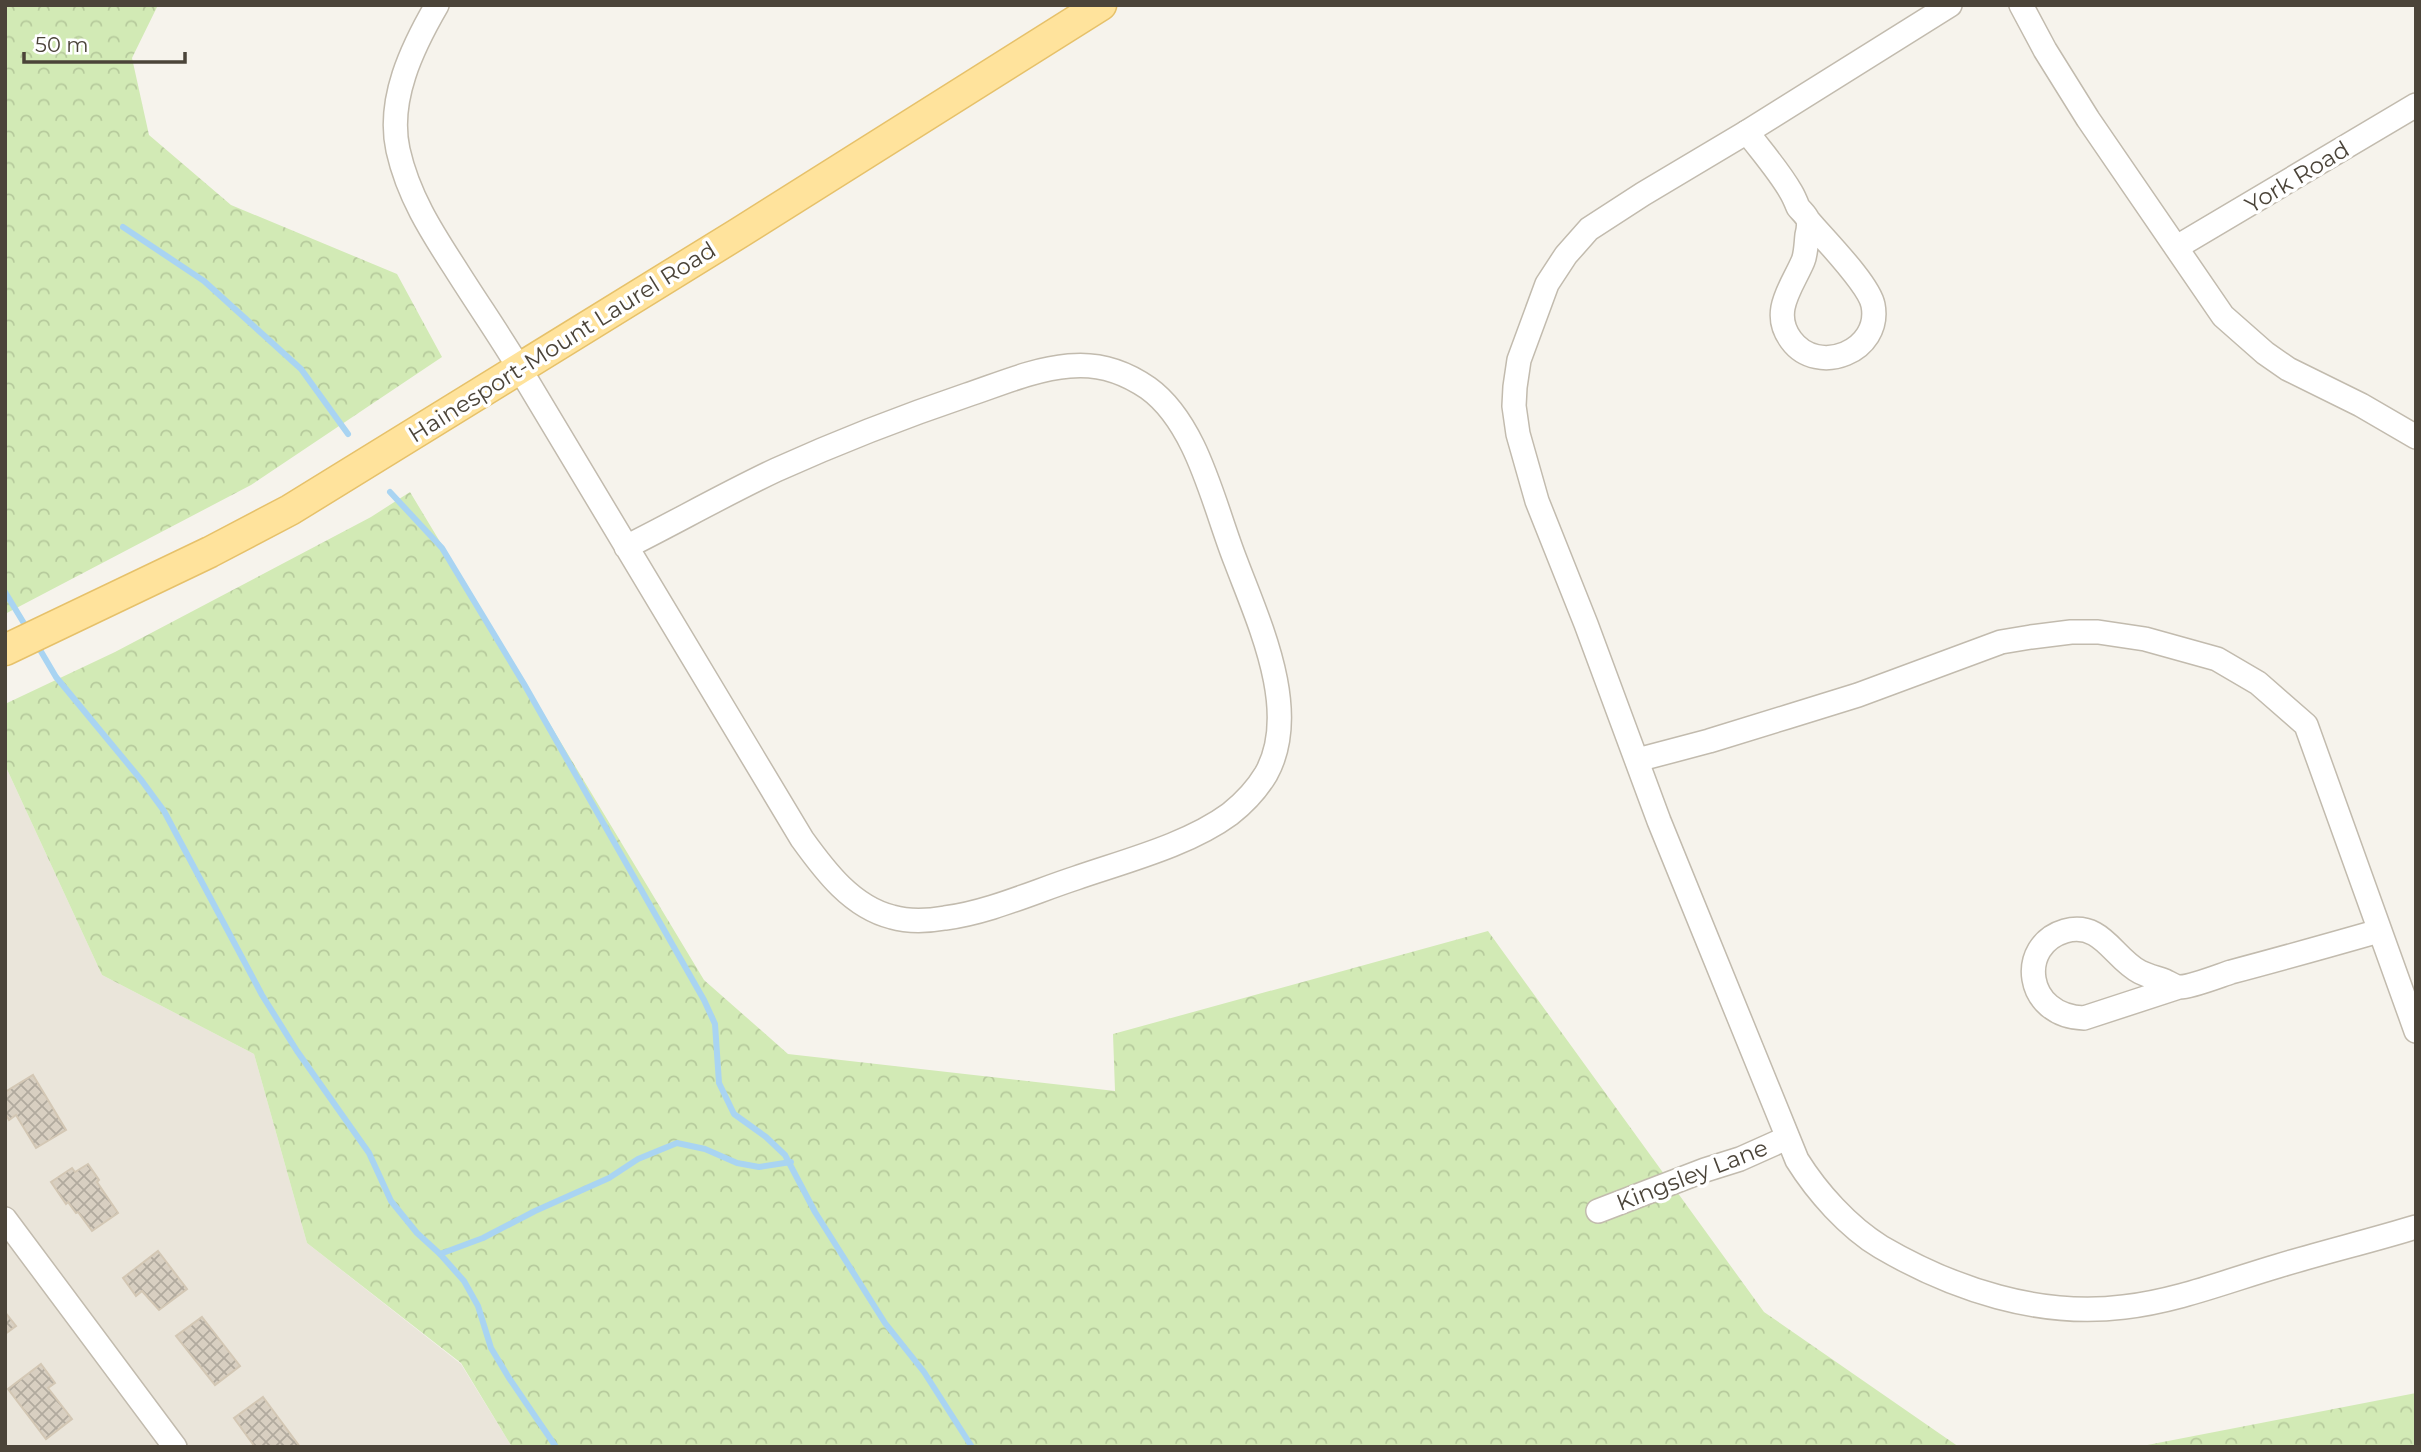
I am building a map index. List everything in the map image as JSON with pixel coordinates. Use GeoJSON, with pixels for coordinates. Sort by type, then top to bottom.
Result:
{"type":"FeatureCollection","features":[{"type":"Feature","properties":{"kind":"main road","name":"Hainesport-Mount Laurel Road"},"geometry":{"type":"LineString","coordinates":[[10,647],[210,552],[290,510],[739,233],[1101,5]]}},
{"type":"Feature","properties":{"kind":"street"},"geometry":{"type":"LineString","coordinates":[[437,5],[417,43],[399,92],[397,147],[414,200],[519,368],[626,547],[802,839],[821,866],[842,888],[865,906],[890,917],[918,921],[977,911],[1039,892],[1184,838],[1231,813],[1250,796],[1265,776],[1275,753],[1280,728],[1279,700],[1273,672],[1243,581],[1186,432],[1170,408],[1149,389],[1125,375],[1098,366],[1043,370],[952,400],[801,459],[626,547]]}},
{"type":"Feature","properties":{"kind":"street"},"geometry":{"type":"LineString","coordinates":[[1950,5],[1643,194],[1582,236],[1547,284],[1519,360],[1514,406],[1537,501],[1659,821],[1787,1138],[1804,1171],[1831,1206],[1881,1247],[1916,1266],[1998,1297],[2051,1308],[2126,1307],[2208,1289],[2416,1227]]}},
{"type":"Feature","properties":{"kind":"street"},"geometry":{"type":"LineString","coordinates":[[2021,5],[2045,50],[2088,119],[2223,316],[2266,353],[2305,379],[2361,405],[2416,437]]}},
{"type":"Feature","properties":{"kind":"street","name":"York Road"},"geometry":{"type":"LineString","coordinates":[[2177,247],[2416,105]]}},
{"type":"Feature","properties":{"kind":"street"},"geometry":{"type":"LineString","coordinates":[[1747,132],[1809,220],[1868,291],[1873,306],[1873,321],[1858,348],[1845,355],[1815,357],[1802,351],[1791,340],[1784,327],[1784,298],[1805,259],[1809,220]]}},
{"type":"Feature","properties":{"kind":"street"},"geometry":{"type":"LineString","coordinates":[[1637,760],[1846,699],[2001,642],[2078,631],[2098,632],[2145,639],[2223,661],[2258,683],[2302,719],[2330,789],[2416,1031]]}},
{"type":"Feature","properties":{"kind":"street"},"geometry":{"type":"LineString","coordinates":[[2179,987],[2139,972],[2107,940],[2094,932],[2080,929],[2065,931],[2052,937],[2035,961],[2033,976],[2036,990],[2044,1003],[2055,1012],[2084,1018],[2179,987],[2379,931]]}},
{"type":"Feature","properties":{"kind":"street","name":"Kingsley Lane"},"geometry":{"type":"LineString","coordinates":[[1598,1211],[1740,1159],[1787,1138]]}},
{"type":"Feature","properties":{"kind":"street"},"geometry":{"type":"LineString","coordinates":[[5,1219],[174,1447]]}},
{"type":"Feature","properties":{"kind":"shaded area"},"geometry":{"type":"Polygon","coordinates":[[[5,765],[102,975],[254,1054],[307,1243],[461,1364],[512,1447],[5,1447],[5,765]]]}},
{"type":"Feature","properties":{"kind":"green space"},"geometry":{"type":"Polygon","coordinates":[[[5,5],[158,5],[132,58],[149,135],[231,205],[397,274],[442,357],[251,485],[5,614],[5,5]]]}},
{"type":"Feature","properties":{"kind":"green space"},"geometry":{"type":"Polygon","coordinates":[[[410,492],[704,980],[788,1054],[1115,1091],[1113,1034],[1488,931],[1764,1312],[1959,1447],[512,1447],[461,1363],[307,1243],[254,1054],[102,975],[5,765],[5,704],[115,652],[371,517],[410,492]]]}},
{"type":"Feature","properties":{"kind":"green space"},"geometry":{"type":"Polygon","coordinates":[[[2416,1393],[2416,1447],[2137,1447],[2416,1393]]]}},
{"type":"Feature","properties":{"kind":"building"},"geometry":{"type":"Polygon","coordinates":[[[33,1075],[66,1130],[36,1148],[16,1115],[9,1120],[5,1113],[5,1092],[33,1075]]]}},
{"type":"Feature","properties":{"kind":"building"},"geometry":{"type":"Polygon","coordinates":[[[88,1164],[118,1213],[92,1231],[78,1212],[76,1213],[68,1202],[66,1204],[51,1182],[72,1168],[75,1172],[88,1164]]]}},
{"type":"Feature","properties":{"kind":"building"},"geometry":{"type":"Polygon","coordinates":[[[158,1251],[187,1289],[159,1310],[142,1291],[136,1296],[123,1278],[158,1251]]]}},
{"type":"Feature","properties":{"kind":"building"},"geometry":{"type":"Polygon","coordinates":[[[5,1312],[16,1326],[5,1334],[5,1312]]]}},
{"type":"Feature","properties":{"kind":"building"},"geometry":{"type":"Polygon","coordinates":[[[202,1317],[240,1366],[215,1385],[176,1336],[202,1317]]]}},
{"type":"Feature","properties":{"kind":"building"},"geometry":{"type":"Polygon","coordinates":[[[41,1364],[55,1383],[48,1388],[72,1419],[46,1439],[8,1389],[41,1364]]]}},
{"type":"Feature","properties":{"kind":"building"},"geometry":{"type":"Polygon","coordinates":[[[263,1397],[300,1447],[255,1447],[234,1418],[263,1397]]]}},
{"type":"Feature","properties":{"kind":"waterway"},"geometry":{"type":"LineString","coordinates":[[123,227],[204,281],[301,369],[348,434]]}},
{"type":"Feature","properties":{"kind":"waterway"},"geometry":{"type":"LineString","coordinates":[[390,492],[442,548],[524,684],[704,1000],[715,1024],[719,1083],[734,1114],[766,1137],[785,1155],[815,1212],[885,1323],[924,1372],[972,1447]]}},
{"type":"Feature","properties":{"kind":"waterway"},"geometry":{"type":"LineString","coordinates":[[5,592],[28,630]]}},
{"type":"Feature","properties":{"kind":"waterway"},"geometry":{"type":"LineString","coordinates":[[36,643],[56,677],[164,811],[262,995],[297,1051],[369,1153],[391,1201],[417,1233],[464,1281],[478,1306],[491,1348],[556,1447]]}},
{"type":"Feature","properties":{"kind":"waterway"},"geometry":{"type":"LineString","coordinates":[[440,1254],[483,1238],[609,1178],[638,1159],[677,1143],[705,1149],[737,1163],[759,1167],[791,1162]]}}]}
